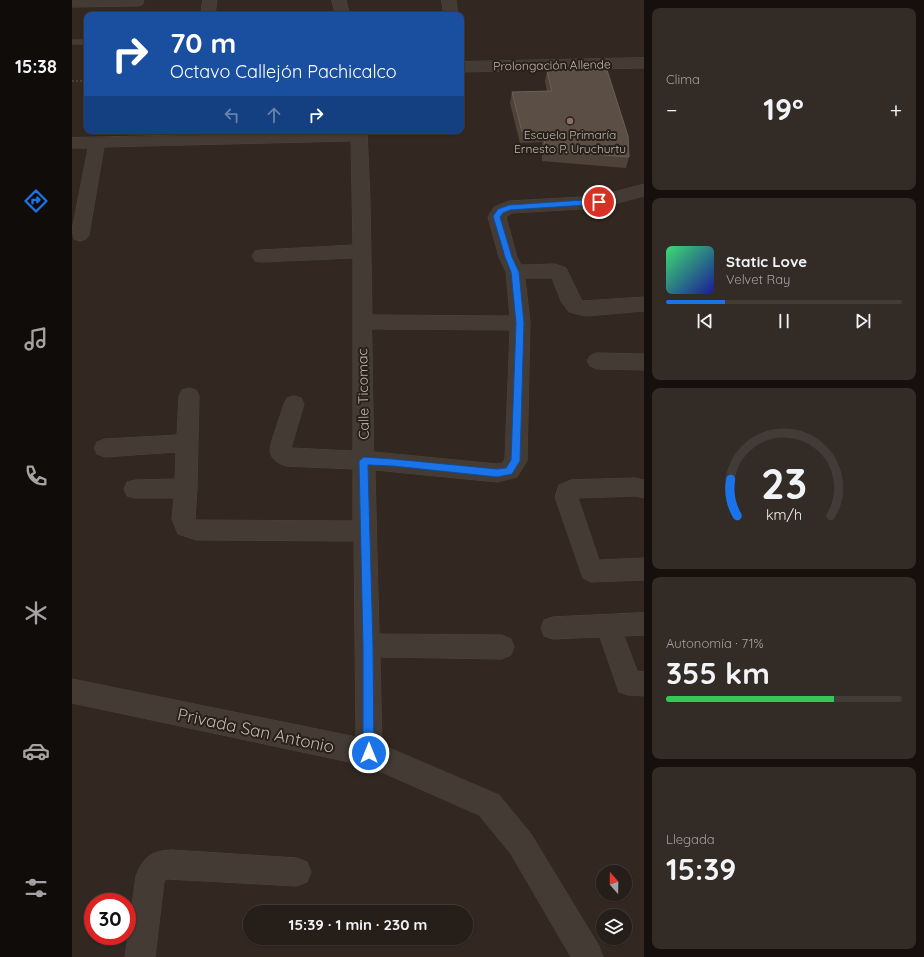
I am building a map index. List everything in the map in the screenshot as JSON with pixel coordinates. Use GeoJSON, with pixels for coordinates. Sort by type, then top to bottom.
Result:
{"type":"FeatureCollection","features":[{"type":"Feature","properties":{"kind":"street"},"geometry":{"type":"LineString","coordinates":[[208,12],[210,0]]}},
{"type":"Feature","properties":{"kind":"street"},"geometry":{"type":"LineString","coordinates":[[339,0],[342,12]]}},
{"type":"Feature","properties":{"kind":"street"},"geometry":{"type":"LineString","coordinates":[[449,0],[451,12]]}},
{"type":"Feature","properties":{"kind":"street"},"geometry":{"type":"LineString","coordinates":[[79,2],[137,2]]}},
{"type":"Feature","properties":{"kind":"street","name":"Prolongación Allende"},"geometry":{"type":"LineString","coordinates":[[464,67],[644,62]]}},
{"type":"Feature","properties":{"kind":"street"},"geometry":{"type":"LineString","coordinates":[[72,143],[96,143],[190,135],[271,134]]}},
{"type":"Feature","properties":{"kind":"street","name":"Calle Ticomac"},"geometry":{"type":"LineString","coordinates":[[359,134],[362,251],[364,531],[368,646],[369,753]]}},
{"type":"Feature","properties":{"kind":"street"},"geometry":{"type":"LineString","coordinates":[[80,235],[96,143]]}},
{"type":"Feature","properties":{"kind":"street"},"geometry":{"type":"LineString","coordinates":[[294,404],[280,447],[281,454],[286,457],[393,462],[497,473],[509,471],[516,461],[520,323],[515,272],[508,257],[496,216],[500,211],[509,207],[599,202],[644,190]]}},
{"type":"Feature","properties":{"kind":"street"},"geometry":{"type":"LineString","coordinates":[[261,256],[362,251]]}},
{"type":"Feature","properties":{"kind":"street"},"geometry":{"type":"LineString","coordinates":[[515,272],[555,271],[559,273],[571,301],[576,307],[586,309],[644,304]]}},
{"type":"Feature","properties":{"kind":"street"},"geometry":{"type":"LineString","coordinates":[[362,322],[520,323]]}},
{"type":"Feature","properties":{"kind":"street"},"geometry":{"type":"LineString","coordinates":[[596,361],[644,362]]}},
{"type":"Feature","properties":{"kind":"street"},"geometry":{"type":"LineString","coordinates":[[188,396],[186,488],[183,519],[186,528],[196,530],[364,531]]}},
{"type":"Feature","properties":{"kind":"street"},"geometry":{"type":"LineString","coordinates":[[105,448],[186,443]]}},
{"type":"Feature","properties":{"kind":"street"},"geometry":{"type":"LineString","coordinates":[[644,489],[635,487],[571,489],[566,492],[566,497],[591,571],[644,569]]}},
{"type":"Feature","properties":{"kind":"street"},"geometry":{"type":"LineString","coordinates":[[134,489],[186,488]]}},
{"type":"Feature","properties":{"kind":"street"},"geometry":{"type":"LineString","coordinates":[[553,628],[644,624]]}},
{"type":"Feature","properties":{"kind":"street"},"geometry":{"type":"LineString","coordinates":[[608,626],[628,683],[644,684]]}},
{"type":"Feature","properties":{"kind":"street"},"geometry":{"type":"LineString","coordinates":[[368,646],[405,645],[502,648]]}},
{"type":"Feature","properties":{"kind":"street","name":"Privada San Antonio"},"geometry":{"type":"LineString","coordinates":[[72,691],[369,753],[489,805],[521,844],[588,957]]}},
{"type":"Feature","properties":{"kind":"street"},"geometry":{"type":"LineString","coordinates":[[140,957],[150,876],[159,865],[172,864],[297,872]]}},
{"type":"Feature","properties":{"kind":"lane"},"geometry":{"type":"LineString","coordinates":[[72,42],[84,42]]}},
{"type":"Feature","properties":{"kind":"path"},"geometry":{"type":"LineString","coordinates":[[72,81],[84,81]]}},
{"type":"Feature","properties":{"kind":"building"},"geometry":{"type":"Polygon","coordinates":[[[607,70],[628,136],[629,157],[544,150],[545,131],[522,132],[512,92],[552,91],[547,71],[607,70]]]}},
{"type":"Feature","properties":{"kind":"place","name":"Escuela Primaría Ernesto P. Uruchurtu"},"geometry":{"type":"Point","coordinates":[570,121]}},
{"type":"Feature","properties":{"kind":"route"},"geometry":{"type":"LineString","coordinates":[[369,753],[364,461],[393,462],[497,473],[509,471],[516,461],[520,323],[515,272],[508,257],[496,216],[500,211],[509,207],[599,202]]}}]}
